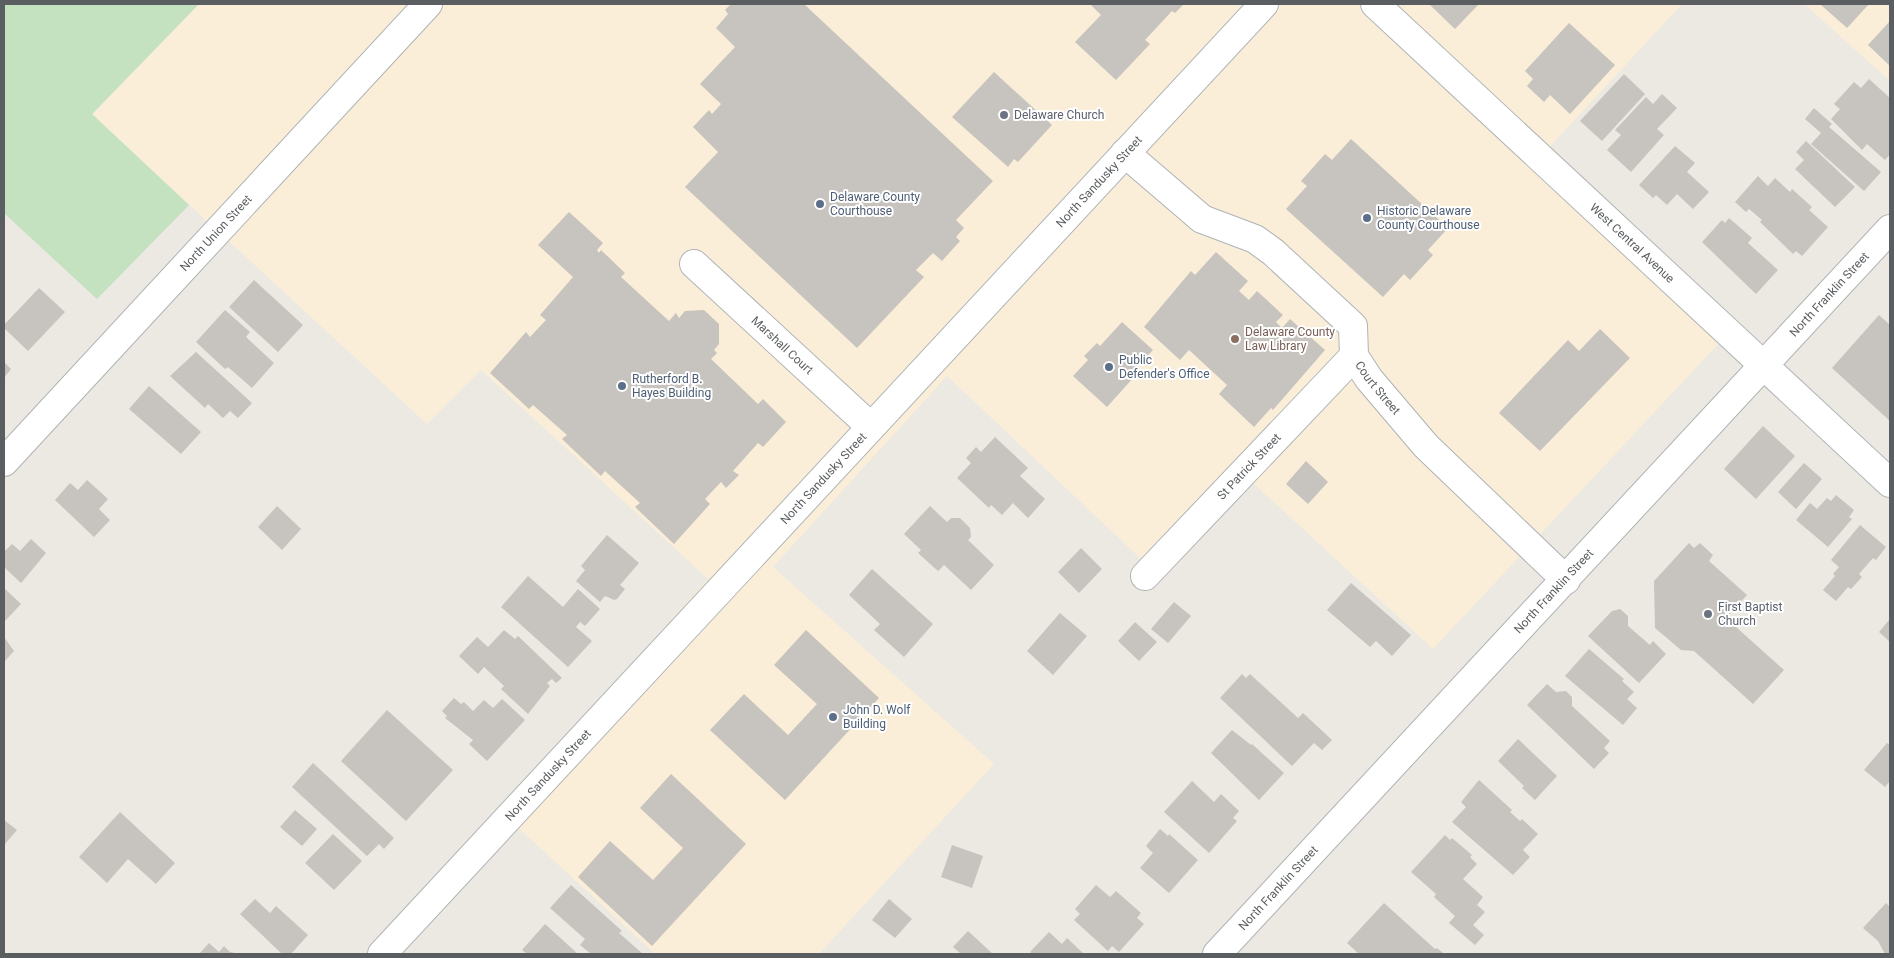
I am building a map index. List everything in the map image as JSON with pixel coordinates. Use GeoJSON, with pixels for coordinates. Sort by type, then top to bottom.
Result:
{"type":"FeatureCollection","features":[{"type":"Feature","properties":{"kind":"street","name":"North Union Street"},"geometry":{"type":"LineString","coordinates":[[4,462],[428,4]]}},
{"type":"Feature","properties":{"kind":"street","name":"North Sandusky Street"},"geometry":{"type":"LineString","coordinates":[[382,954],[1264,4]]}},
{"type":"Feature","properties":{"kind":"street","name":"West Central Avenue"},"geometry":{"type":"LineString","coordinates":[[1375,4],[1890,482]]}},
{"type":"Feature","properties":{"kind":"street","name":"Court Street"},"geometry":{"type":"LineString","coordinates":[[1124,153],[1202,219],[1255,239],[1273,252],[1353,326],[1354,356],[1369,379],[1426,446],[1566,580]]}},
{"type":"Feature","properties":{"kind":"street","name":"North Franklin Street"},"geometry":{"type":"LineString","coordinates":[[1217,954],[1890,229]]}},
{"type":"Feature","properties":{"kind":"street","name":"Marshall Court"},"geometry":{"type":"LineString","coordinates":[[694,264],[871,427]]}},
{"type":"Feature","properties":{"kind":"street","name":"St Patrick Street"},"geometry":{"type":"LineString","coordinates":[[1145,576],[1354,356]]}},
{"type":"Feature","properties":{"kind":"shaded area"},"geometry":{"type":"Polygon","coordinates":[[[199,4],[1682,4],[1532,166],[1722,340],[1433,649],[1251,481],[1160,577],[947,376],[773,567],[994,764],[819,954],[655,954],[499,810],[708,579],[481,370],[427,424],[92,115],[199,4]]]}},
{"type":"Feature","properties":{"kind":"shaded area"},"geometry":{"type":"Polygon","coordinates":[[[1804,4],[1890,4],[1890,81],[1804,4]]]}},
{"type":"Feature","properties":{"kind":"green space"},"geometry":{"type":"Polygon","coordinates":[[[4,4],[199,4],[92,114],[189,205],[97,299],[4,213],[4,4]]]}},
{"type":"Feature","properties":{"kind":"building","name":"Delaware County Courthouse"},"geometry":{"type":"Polygon","coordinates":[[[731,4],[804,4],[993,181],[956,220],[964,228],[956,237],[960,241],[942,261],[933,253],[916,270],[924,277],[857,348],[685,187],[718,152],[693,127],[709,110],[712,114],[721,104],[700,84],[735,47],[716,28],[728,14],[725,10],[731,4]]]}},
{"type":"Feature","properties":{"kind":"building"},"geometry":{"type":"Polygon","coordinates":[[[1090,4],[1184,4],[1175,13],[1172,11],[1145,40],[1150,44],[1116,80],[1075,42],[1101,15],[1090,4]]]}},
{"type":"Feature","properties":{"kind":"building"},"geometry":{"type":"Polygon","coordinates":[[[1429,4],[1479,4],[1455,29],[1429,4]]]}},
{"type":"Feature","properties":{"kind":"building"},"geometry":{"type":"Polygon","coordinates":[[[1820,4],[1869,4],[1847,28],[1820,4]]]}},
{"type":"Feature","properties":{"kind":"building"},"geometry":{"type":"Polygon","coordinates":[[[1890,21],[1890,66],[1868,45],[1890,21]]]}},
{"type":"Feature","properties":{"kind":"building"},"geometry":{"type":"Polygon","coordinates":[[[1569,23],[1615,65],[1570,114],[1550,95],[1544,102],[1527,86],[1533,79],[1525,71],[1569,23]]]}},
{"type":"Feature","properties":{"kind":"building"},"geometry":{"type":"Polygon","coordinates":[[[994,72],[1052,125],[1018,162],[1014,159],[1008,167],[952,117],[994,72]]]}},
{"type":"Feature","properties":{"kind":"building"},"geometry":{"type":"Polygon","coordinates":[[[1624,74],[1645,94],[1602,141],[1580,121],[1624,74]]]}},
{"type":"Feature","properties":{"kind":"building"},"geometry":{"type":"Polygon","coordinates":[[[1869,79],[1890,98],[1890,154],[1885,160],[1867,144],[1862,150],[1831,119],[1840,109],[1834,104],[1854,82],[1861,88],[1869,79]]]}},
{"type":"Feature","properties":{"kind":"building"},"geometry":{"type":"Polygon","coordinates":[[[1662,94],[1677,108],[1657,129],[1664,135],[1631,172],[1607,150],[1621,135],[1615,130],[1646,97],[1653,104],[1662,94]]]}},
{"type":"Feature","properties":{"kind":"building"},"geometry":{"type":"Polygon","coordinates":[[[1814,108],[1832,124],[1829,127],[1881,172],[1864,191],[1811,144],[1821,133],[1805,119],[1814,108]]]}},
{"type":"Feature","properties":{"kind":"building","name":"Historic Delaware County Courthouse"},"geometry":{"type":"Polygon","coordinates":[[[1351,139],[1448,228],[1428,250],[1433,255],[1410,280],[1404,274],[1383,297],[1286,209],[1307,186],[1301,181],[1325,154],[1332,160],[1351,139]]]}},
{"type":"Feature","properties":{"kind":"building"},"geometry":{"type":"Polygon","coordinates":[[[1806,141],[1855,187],[1835,207],[1795,169],[1804,160],[1796,152],[1806,141]]]}},
{"type":"Feature","properties":{"kind":"building"},"geometry":{"type":"Polygon","coordinates":[[[1675,146],[1695,163],[1687,172],[1709,192],[1693,209],[1677,194],[1667,205],[1656,195],[1653,198],[1639,185],[1675,146]]]}},
{"type":"Feature","properties":{"kind":"building"},"geometry":{"type":"Polygon","coordinates":[[[1758,176],[1768,186],[1775,178],[1790,192],[1792,189],[1812,207],[1809,210],[1828,227],[1802,256],[1796,251],[1793,254],[1760,222],[1762,220],[1749,209],[1746,212],[1735,202],[1758,176]]]}},
{"type":"Feature","properties":{"kind":"building","name":"Rutherford B. Hayes Building"},"geometry":{"type":"Polygon","coordinates":[[[569,212],[603,243],[597,250],[599,253],[601,250],[625,273],[621,277],[669,321],[676,313],[679,318],[685,311],[704,310],[719,324],[719,344],[714,350],[717,353],[711,359],[758,404],[763,399],[786,422],[763,447],[758,443],[733,471],[739,475],[726,488],[721,482],[705,499],[710,504],[674,544],[635,507],[640,503],[605,471],[601,476],[562,439],[567,435],[533,405],[529,409],[490,373],[526,332],[530,337],[546,320],[540,315],[573,277],[538,245],[569,212]]]}},
{"type":"Feature","properties":{"kind":"building"},"geometry":{"type":"Polygon","coordinates":[[[1729,218],[1752,238],[1748,243],[1778,270],[1756,294],[1702,242],[1722,220],[1725,223],[1729,218]]]}},
{"type":"Feature","properties":{"kind":"building","name":"Delaware County Law Library"},"geometry":{"type":"Polygon","coordinates":[[[1216,252],[1248,281],[1239,291],[1249,300],[1257,291],[1283,315],[1276,322],[1282,328],[1290,319],[1325,350],[1273,410],[1271,408],[1254,427],[1219,394],[1227,385],[1189,350],[1180,360],[1144,327],[1191,271],[1195,275],[1216,252]]]}},
{"type":"Feature","properties":{"kind":"building"},"geometry":{"type":"Polygon","coordinates":[[[254,280],[303,325],[278,352],[229,307],[254,280]]]}},
{"type":"Feature","properties":{"kind":"building"},"geometry":{"type":"Polygon","coordinates":[[[39,288],[65,312],[28,351],[4,328],[4,325],[39,288]]]}},
{"type":"Feature","properties":{"kind":"building"},"geometry":{"type":"Polygon","coordinates":[[[225,310],[250,332],[246,337],[274,363],[252,388],[228,367],[225,369],[196,342],[225,310]]]}},
{"type":"Feature","properties":{"kind":"building"},"geometry":{"type":"Polygon","coordinates":[[[1879,315],[1890,325],[1890,421],[1832,368],[1879,315]]]}},
{"type":"Feature","properties":{"kind":"building","name":"Public Defender's Office"},"geometry":{"type":"Polygon","coordinates":[[[1122,322],[1153,350],[1130,374],[1134,377],[1107,407],[1073,376],[1088,360],[1084,356],[1097,343],[1100,346],[1122,322]]]}},
{"type":"Feature","properties":{"kind":"building"},"geometry":{"type":"Polygon","coordinates":[[[1600,329],[1630,358],[1540,451],[1499,413],[1568,340],[1579,351],[1600,329]]]}},
{"type":"Feature","properties":{"kind":"building"},"geometry":{"type":"Polygon","coordinates":[[[196,352],[252,403],[238,418],[230,411],[223,418],[208,404],[205,408],[170,376],[196,352]]]}},
{"type":"Feature","properties":{"kind":"building"},"geometry":{"type":"Polygon","coordinates":[[[4,362],[11,369],[4,378],[4,362]]]}},
{"type":"Feature","properties":{"kind":"building"},"geometry":{"type":"Polygon","coordinates":[[[149,386],[201,432],[181,454],[129,409],[149,386]]]}},
{"type":"Feature","properties":{"kind":"building"},"geometry":{"type":"Polygon","coordinates":[[[1763,426],[1795,456],[1756,499],[1724,469],[1763,426]]]}},
{"type":"Feature","properties":{"kind":"building"},"geometry":{"type":"Polygon","coordinates":[[[995,437],[1028,468],[1020,476],[1045,499],[1028,518],[1013,503],[1002,515],[991,505],[989,508],[957,478],[971,463],[966,458],[976,447],[981,452],[995,437]]]}},
{"type":"Feature","properties":{"kind":"building"},"geometry":{"type":"Polygon","coordinates":[[[1306,461],[1328,482],[1308,504],[1286,484],[1306,461]]]}},
{"type":"Feature","properties":{"kind":"building"},"geometry":{"type":"Polygon","coordinates":[[[1804,463],[1822,479],[1796,509],[1778,492],[1804,463]]]}},
{"type":"Feature","properties":{"kind":"building"},"geometry":{"type":"Polygon","coordinates":[[[87,480],[108,499],[99,509],[110,520],[94,537],[55,500],[70,483],[78,490],[87,480]]]}},
{"type":"Feature","properties":{"kind":"building"},"geometry":{"type":"Polygon","coordinates":[[[1836,495],[1854,510],[1849,517],[1852,519],[1828,547],[1796,520],[1810,503],[1817,509],[1827,498],[1831,501],[1836,495]]]}},
{"type":"Feature","properties":{"kind":"building"},"geometry":{"type":"Polygon","coordinates":[[[277,506],[301,529],[282,550],[258,527],[277,506]]]}},
{"type":"Feature","properties":{"kind":"building"},"geometry":{"type":"Polygon","coordinates":[[[930,506],[947,522],[951,518],[960,518],[970,528],[971,537],[968,540],[994,565],[971,590],[944,565],[938,571],[918,553],[921,550],[904,534],[930,506]]]}},
{"type":"Feature","properties":{"kind":"building"},"geometry":{"type":"Polygon","coordinates":[[[1860,525],[1886,547],[1876,560],[1873,558],[1859,574],[1862,577],[1851,589],[1848,587],[1836,601],[1823,590],[1835,576],[1833,574],[1839,567],[1831,560],[1860,525]]]}},
{"type":"Feature","properties":{"kind":"building"},"geometry":{"type":"Polygon","coordinates":[[[607,535],[639,563],[620,585],[625,589],[617,599],[614,600],[605,596],[600,602],[576,581],[585,570],[581,566],[607,535]]]}},
{"type":"Feature","properties":{"kind":"building"},"geometry":{"type":"Polygon","coordinates":[[[31,539],[46,553],[21,583],[4,567],[4,552],[12,544],[20,551],[31,539]]]}},
{"type":"Feature","properties":{"kind":"building"},"geometry":{"type":"Polygon","coordinates":[[[1689,543],[1694,548],[1700,543],[1713,555],[1709,561],[1747,595],[1726,618],[1784,670],[1753,704],[1694,651],[1681,650],[1655,628],[1654,581],[1689,543]]]}},
{"type":"Feature","properties":{"kind":"building"},"geometry":{"type":"Polygon","coordinates":[[[1081,548],[1102,569],[1079,593],[1058,572],[1081,548]]]}},
{"type":"Feature","properties":{"kind":"building"},"geometry":{"type":"Polygon","coordinates":[[[872,569],[933,624],[904,657],[874,630],[880,624],[849,595],[872,569]]]}},
{"type":"Feature","properties":{"kind":"building"},"geometry":{"type":"Polygon","coordinates":[[[528,576],[563,607],[578,589],[600,609],[585,626],[580,622],[576,627],[592,641],[568,667],[501,607],[528,576]]]}},
{"type":"Feature","properties":{"kind":"building"},"geometry":{"type":"Polygon","coordinates":[[[1351,583],[1411,635],[1392,656],[1376,641],[1370,647],[1327,610],[1351,583]]]}},
{"type":"Feature","properties":{"kind":"building"},"geometry":{"type":"Polygon","coordinates":[[[4,588],[21,604],[4,622],[4,588]]]}},
{"type":"Feature","properties":{"kind":"building"},"geometry":{"type":"Polygon","coordinates":[[[1174,602],[1191,616],[1168,643],[1151,629],[1174,602]]]}},
{"type":"Feature","properties":{"kind":"building"},"geometry":{"type":"Polygon","coordinates":[[[1620,609],[1628,616],[1628,626],[1650,645],[1653,641],[1666,654],[1639,683],[1588,636],[1612,611],[1620,609]]]}},
{"type":"Feature","properties":{"kind":"building"},"geometry":{"type":"Polygon","coordinates":[[[1060,613],[1087,636],[1053,675],[1027,651],[1060,613]]]}},
{"type":"Feature","properties":{"kind":"building"},"geometry":{"type":"Polygon","coordinates":[[[1890,619],[1890,642],[1879,632],[1890,619]]]}},
{"type":"Feature","properties":{"kind":"building"},"geometry":{"type":"Polygon","coordinates":[[[1135,622],[1157,642],[1139,661],[1118,641],[1135,622]]]}},
{"type":"Feature","properties":{"kind":"building"},"geometry":{"type":"Polygon","coordinates":[[[504,630],[515,639],[518,636],[562,678],[556,683],[552,679],[547,683],[550,686],[528,714],[501,689],[504,686],[484,667],[478,674],[459,656],[477,637],[488,647],[504,630]]]}},
{"type":"Feature","properties":{"kind":"building","name":"John D. Wolf Building"},"geometry":{"type":"Polygon","coordinates":[[[806,630],[879,698],[785,800],[710,730],[744,694],[788,735],[817,704],[774,665],[806,630]]]}},
{"type":"Feature","properties":{"kind":"building"},"geometry":{"type":"Polygon","coordinates":[[[4,637],[14,651],[4,662],[4,637]]]}},
{"type":"Feature","properties":{"kind":"building"},"geometry":{"type":"Polygon","coordinates":[[[1589,649],[1624,679],[1622,681],[1634,692],[1627,699],[1637,708],[1623,725],[1565,676],[1589,649]]]}},
{"type":"Feature","properties":{"kind":"building"},"geometry":{"type":"Polygon","coordinates":[[[1242,674],[1246,678],[1250,674],[1298,718],[1303,713],[1332,740],[1322,750],[1314,743],[1292,766],[1220,698],[1242,674]]]}},
{"type":"Feature","properties":{"kind":"building"},"geometry":{"type":"Polygon","coordinates":[[[1547,684],[1556,692],[1566,691],[1572,697],[1572,706],[1610,741],[1604,748],[1609,753],[1594,769],[1527,705],[1547,684]]]}},
{"type":"Feature","properties":{"kind":"building"},"geometry":{"type":"Polygon","coordinates":[[[454,698],[461,704],[464,702],[473,711],[484,700],[493,708],[502,699],[525,720],[487,761],[469,744],[473,740],[445,718],[447,716],[442,711],[454,698]]]}},
{"type":"Feature","properties":{"kind":"building"},"geometry":{"type":"Polygon","coordinates":[[[387,710],[453,770],[406,821],[341,761],[387,710]]]}},
{"type":"Feature","properties":{"kind":"building"},"geometry":{"type":"Polygon","coordinates":[[[1232,730],[1252,744],[1284,773],[1259,800],[1211,753],[1232,730]]]}},
{"type":"Feature","properties":{"kind":"building"},"geometry":{"type":"Polygon","coordinates":[[[1518,739],[1557,776],[1535,800],[1522,788],[1524,786],[1498,761],[1518,739]]]}},
{"type":"Feature","properties":{"kind":"building"},"geometry":{"type":"Polygon","coordinates":[[[1887,743],[1890,745],[1890,781],[1885,787],[1864,770],[1887,743]]]}},
{"type":"Feature","properties":{"kind":"building"},"geometry":{"type":"Polygon","coordinates":[[[313,763],[394,838],[384,849],[379,844],[367,856],[292,787],[313,763]]]}},
{"type":"Feature","properties":{"kind":"building"},"geometry":{"type":"Polygon","coordinates":[[[671,774],[746,844],[652,946],[578,877],[610,841],[653,880],[683,848],[640,808],[671,774]]]}},
{"type":"Feature","properties":{"kind":"building"},"geometry":{"type":"Polygon","coordinates":[[[1479,780],[1512,810],[1510,812],[1520,821],[1522,819],[1538,834],[1523,850],[1530,857],[1513,875],[1452,822],[1466,807],[1461,802],[1479,780]]]}},
{"type":"Feature","properties":{"kind":"building"},"geometry":{"type":"Polygon","coordinates":[[[1192,781],[1214,802],[1221,794],[1239,811],[1233,818],[1237,821],[1209,853],[1164,812],[1192,781]]]}},
{"type":"Feature","properties":{"kind":"building"},"geometry":{"type":"Polygon","coordinates":[[[295,810],[317,829],[302,846],[280,827],[295,810]]]}},
{"type":"Feature","properties":{"kind":"building"},"geometry":{"type":"Polygon","coordinates":[[[120,812],[175,863],[156,884],[128,859],[107,883],[79,857],[120,812]]]}},
{"type":"Feature","properties":{"kind":"building"},"geometry":{"type":"Polygon","coordinates":[[[4,820],[17,830],[4,845],[4,820]]]}},
{"type":"Feature","properties":{"kind":"building"},"geometry":{"type":"Polygon","coordinates":[[[1160,829],[1168,836],[1169,834],[1198,860],[1169,893],[1140,868],[1153,853],[1146,846],[1160,829]]]}},
{"type":"Feature","properties":{"kind":"building"},"geometry":{"type":"Polygon","coordinates":[[[333,834],[362,861],[334,890],[305,863],[333,834]]]}},
{"type":"Feature","properties":{"kind":"building"},"geometry":{"type":"Polygon","coordinates":[[[1445,835],[1450,840],[1452,838],[1472,855],[1470,857],[1477,864],[1463,879],[1483,897],[1477,905],[1485,912],[1473,925],[1484,935],[1475,945],[1449,923],[1455,916],[1434,897],[1436,894],[1411,872],[1445,835]]]}},
{"type":"Feature","properties":{"kind":"building"},"geometry":{"type":"Polygon","coordinates":[[[952,845],[983,856],[972,888],[941,877],[952,845]]]}},
{"type":"Feature","properties":{"kind":"building"},"geometry":{"type":"Polygon","coordinates":[[[571,885],[622,931],[619,933],[643,954],[591,954],[580,945],[585,939],[550,908],[571,885]]]}},
{"type":"Feature","properties":{"kind":"building"},"geometry":{"type":"Polygon","coordinates":[[[1096,885],[1110,897],[1116,891],[1141,913],[1137,918],[1144,924],[1119,952],[1112,946],[1108,951],[1074,920],[1080,914],[1075,909],[1096,885]]]}},
{"type":"Feature","properties":{"kind":"building"},"geometry":{"type":"Polygon","coordinates":[[[255,899],[270,913],[276,906],[308,935],[291,954],[282,954],[240,914],[255,899]]]}},
{"type":"Feature","properties":{"kind":"building"},"geometry":{"type":"Polygon","coordinates":[[[889,899],[912,919],[895,938],[872,920],[889,899]]]}},
{"type":"Feature","properties":{"kind":"building"},"geometry":{"type":"Polygon","coordinates":[[[1384,903],[1435,949],[1437,948],[1444,954],[1359,954],[1347,943],[1384,903]]]}},
{"type":"Feature","properties":{"kind":"building"},"geometry":{"type":"Polygon","coordinates":[[[1886,903],[1890,907],[1890,954],[1885,954],[1878,941],[1863,928],[1886,903]]]}},
{"type":"Feature","properties":{"kind":"building"},"geometry":{"type":"Polygon","coordinates":[[[545,924],[578,954],[527,954],[522,950],[545,924]]]}},
{"type":"Feature","properties":{"kind":"building"},"geometry":{"type":"Polygon","coordinates":[[[968,931],[993,954],[961,954],[953,947],[968,931]]]}},
{"type":"Feature","properties":{"kind":"building"},"geometry":{"type":"Polygon","coordinates":[[[1049,932],[1062,944],[1067,938],[1084,954],[1032,954],[1030,952],[1049,932]]]}},
{"type":"Feature","properties":{"kind":"building"},"geometry":{"type":"Polygon","coordinates":[[[209,943],[219,952],[224,946],[230,952],[241,954],[199,954],[209,943]]]}},
{"type":"Feature","properties":{"kind":"place","name":"Delaware Church"},"geometry":{"type":"Point","coordinates":[1004,115]}},
{"type":"Feature","properties":{"kind":"place","name":"Delaware County Courthouse"},"geometry":{"type":"Point","coordinates":[820,204]}},
{"type":"Feature","properties":{"kind":"place","name":"Historic Delaware County Courthouse"},"geometry":{"type":"Point","coordinates":[1367,218]}},
{"type":"Feature","properties":{"kind":"place","name":"Delaware County Law Library"},"geometry":{"type":"Point","coordinates":[1235,339]}},
{"type":"Feature","properties":{"kind":"place","name":"Public Defender's Office"},"geometry":{"type":"Point","coordinates":[1109,367]}},
{"type":"Feature","properties":{"kind":"place","name":"Rutherford B. Hayes Building"},"geometry":{"type":"Point","coordinates":[622,386]}},
{"type":"Feature","properties":{"kind":"place","name":"First Baptist Church"},"geometry":{"type":"Point","coordinates":[1708,614]}},
{"type":"Feature","properties":{"kind":"place","name":"John D. Wolf Building"},"geometry":{"type":"Point","coordinates":[833,717]}}]}
